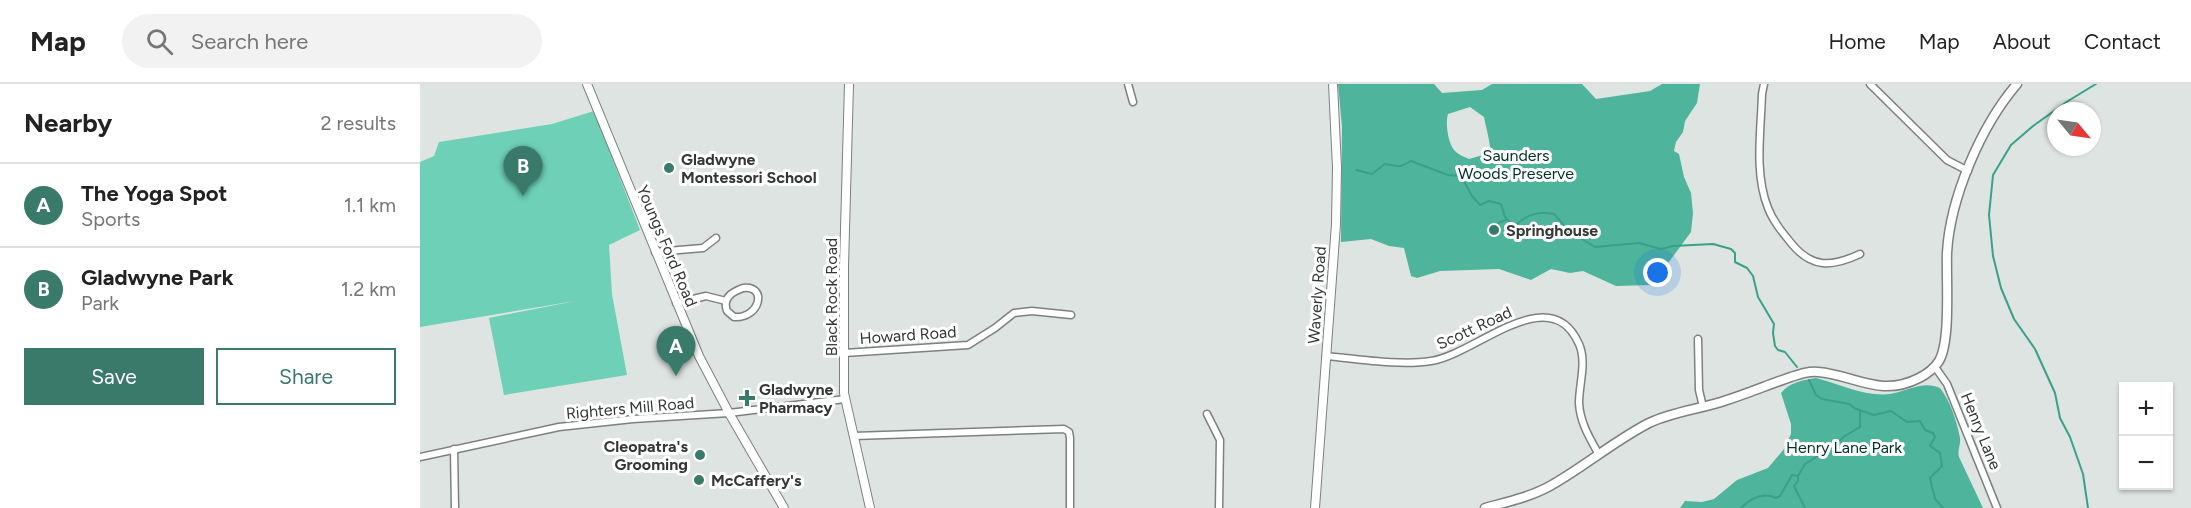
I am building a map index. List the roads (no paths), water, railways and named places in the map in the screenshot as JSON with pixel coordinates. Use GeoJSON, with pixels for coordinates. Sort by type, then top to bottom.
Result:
{"type":"FeatureCollection","features":[{"type":"Feature","properties":{"kind":"main road"},"geometry":{"type":"LineString","coordinates":[[1485,508],[1550,486],[1598,453],[1659,419],[1809,372],[1825,373],[1868,385],[1887,386],[1914,380],[1935,367],[1942,356],[1945,345],[1947,252],[1950,227],[1968,171],[1990,120],[2017,84]]}},
{"type":"Feature","properties":{"kind":"street","name":"Youngs Ford Road"},"geometry":{"type":"LineString","coordinates":[[587,84],[699,356],[784,508]]}},
{"type":"Feature","properties":{"kind":"street","name":"Black Rock Road"},"geometry":{"type":"LineString","coordinates":[[849,84],[844,258],[845,399],[870,508]]}},
{"type":"Feature","properties":{"kind":"street"},"geometry":{"type":"LineString","coordinates":[[1128,84],[1133,102]]}},
{"type":"Feature","properties":{"kind":"street","name":"Waverly Road"},"geometry":{"type":"LineString","coordinates":[[1316,508],[1336,204],[1333,84]]}},
{"type":"Feature","properties":{"kind":"street"},"geometry":{"type":"LineString","coordinates":[[1764,84],[1761,183],[1764,199],[1775,223],[1797,251],[1813,261],[1835,263],[1860,254]]}},
{"type":"Feature","properties":{"kind":"street"},"geometry":{"type":"LineString","coordinates":[[1870,84],[1947,160],[1968,171]]}},
{"type":"Feature","properties":{"kind":"street"},"geometry":{"type":"LineString","coordinates":[[655,252],[703,248],[716,238]]}},
{"type":"Feature","properties":{"kind":"street"},"geometry":{"type":"LineString","coordinates":[[746,288],[755,291],[758,301],[753,312],[739,317],[728,313],[725,309],[726,301],[731,293],[746,288]]}},
{"type":"Feature","properties":{"kind":"street"},"geometry":{"type":"LineString","coordinates":[[676,303],[706,296],[726,301]]}},
{"type":"Feature","properties":{"kind":"street","name":"Howard Road"},"geometry":{"type":"LineString","coordinates":[[844,353],[968,345],[1014,313],[1032,311],[1071,315]]}},
{"type":"Feature","properties":{"kind":"street","name":"Scott Road"},"geometry":{"type":"LineString","coordinates":[[1326,356],[1414,363],[1432,361],[1457,354],[1525,319],[1539,316],[1551,318],[1568,327],[1581,350],[1579,409],[1586,431],[1598,453]]}},
{"type":"Feature","properties":{"kind":"street"},"geometry":{"type":"LineString","coordinates":[[1698,339],[1699,390],[1703,407]]}},
{"type":"Feature","properties":{"kind":"street","name":"Henry Lane"},"geometry":{"type":"LineString","coordinates":[[1935,367],[1947,384],[1997,508]]}},
{"type":"Feature","properties":{"kind":"street","name":"Righters Mill Road"},"geometry":{"type":"LineString","coordinates":[[420,457],[559,427],[633,419],[729,413],[845,399]]}},
{"type":"Feature","properties":{"kind":"street"},"geometry":{"type":"LineString","coordinates":[[1207,414],[1221,440],[1220,508]]}},
{"type":"Feature","properties":{"kind":"street"},"geometry":{"type":"LineString","coordinates":[[854,436],[1064,429],[1069,432],[1070,438],[1070,508]]}},
{"type":"Feature","properties":{"kind":"street"},"geometry":{"type":"LineString","coordinates":[[454,449],[455,508]]}},
{"type":"Feature","properties":{"kind":"waterway"},"geometry":{"type":"LineString","coordinates":[[2088,508],[2083,474],[2070,437],[2060,418],[2055,393],[2035,349],[2014,319],[2001,288],[1993,256],[1989,215],[1993,175],[2011,145],[2033,126],[2096,84]]}},
{"type":"Feature","properties":{"kind":"waterway"},"geometry":{"type":"LineString","coordinates":[[1356,170],[1372,174],[1385,164],[1399,166],[1411,161],[1448,175],[1461,176],[1480,205],[1489,201],[1501,204],[1505,217],[1511,224],[1517,224],[1534,214],[1554,214],[1569,231],[1595,247],[1639,243],[1661,249],[1673,246],[1713,244],[1731,249],[1735,253],[1735,262],[1747,268],[1753,276],[1758,297],[1774,324],[1775,346],[1778,350],[1785,352],[1797,367]]}},
{"type":"Feature","properties":{"kind":"waterway"},"geometry":{"type":"LineString","coordinates":[[1497,229],[1498,223],[1506,220]]}},
{"type":"Feature","properties":{"kind":"waterway"},"geometry":{"type":"LineString","coordinates":[[1809,380],[1816,395],[1822,399],[1849,404],[1874,415],[1891,411],[1907,422],[1920,421],[1925,430],[1933,433],[1935,437],[1930,446],[1940,453],[1942,466],[1930,478],[1935,499],[1943,508]]}},
{"type":"Feature","properties":{"kind":"waterway"},"geometry":{"type":"LineString","coordinates":[[1741,508],[1757,497],[1776,498],[1780,496],[1792,475],[1798,476],[1805,464],[1860,427],[1860,410]]}},
{"type":"Feature","properties":{"kind":"waterway"},"geometry":{"type":"LineString","coordinates":[[1798,476],[1798,481],[1794,486],[1805,508]]}},
{"type":"Feature","properties":{"kind":"place","name":"Gladwyne Montessori School"},"geometry":{"type":"Point","coordinates":[669,168]}},
{"type":"Feature","properties":{"kind":"place","name":"Gladwyne Park"},"geometry":{"type":"Point","coordinates":[523,196]}},
{"type":"Feature","properties":{"kind":"place","name":"Springhouse"},"geometry":{"type":"Point","coordinates":[1494,230]}},
{"type":"Feature","properties":{"kind":"place","name":"The Yoga Spot"},"geometry":{"type":"Point","coordinates":[676,376]}},
{"type":"Feature","properties":{"kind":"place","name":"Gladwyne Pharmacy"},"geometry":{"type":"Point","coordinates":[747,398]}},
{"type":"Feature","properties":{"kind":"place","name":"Cleopatra's Grooming"},"geometry":{"type":"Point","coordinates":[700,455]}},
{"type":"Feature","properties":{"kind":"place","name":"McCaffery's"},"geometry":{"type":"Point","coordinates":[699,480]}},
{"type":"Feature","properties":{"kind":"park label","name":"Saunders Woods Preserve"},"geometry":{"type":"Point","coordinates":[1516,164]}},
{"type":"Feature","properties":{"kind":"park label","name":"Henry Lane Park"},"geometry":{"type":"Point","coordinates":[1844,447]}}]}
